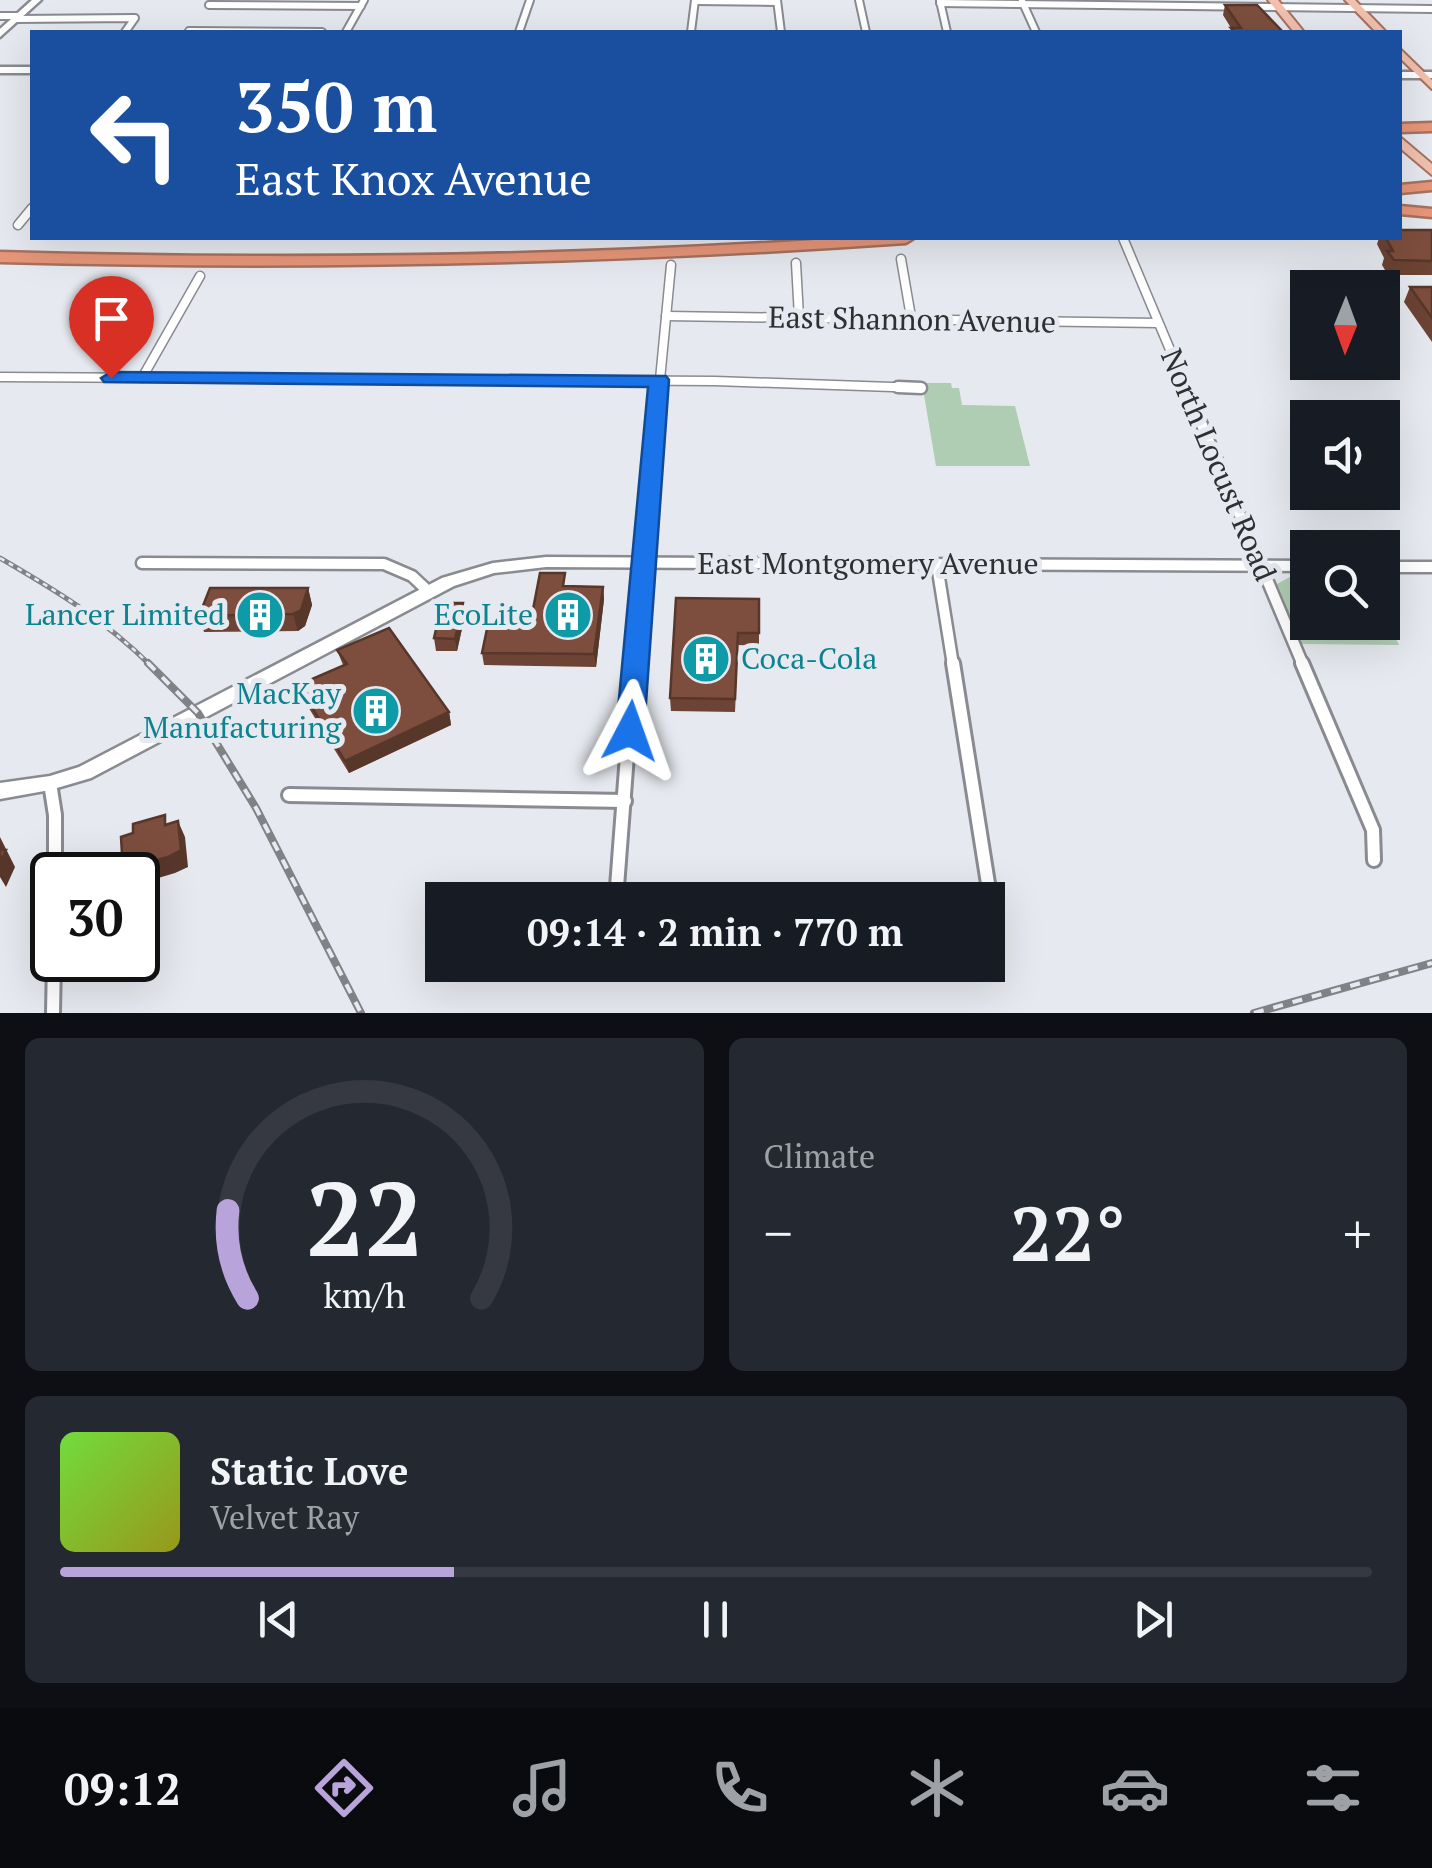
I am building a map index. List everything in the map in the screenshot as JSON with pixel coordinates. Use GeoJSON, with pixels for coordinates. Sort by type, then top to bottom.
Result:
{"type":"FeatureCollection","features":[{"type":"Feature","properties":{"kind":"highway"},"geometry":{"type":"LineString","coordinates":[[1402,128],[1432,128]]}},
{"type":"Feature","properties":{"kind":"highway"},"geometry":{"type":"LineString","coordinates":[[1402,179],[1431,172]]}},
{"type":"Feature","properties":{"kind":"highway"},"geometry":{"type":"LineString","coordinates":[[1402,189],[1432,186]]}},
{"type":"Feature","properties":{"kind":"highway"},"geometry":{"type":"LineString","coordinates":[[1402,210],[1432,213]]}},
{"type":"Feature","properties":{"kind":"highway"},"geometry":{"type":"LineString","coordinates":[[0,246],[356,250],[656,240]]}},
{"type":"Feature","properties":{"kind":"highway"},"geometry":{"type":"LineString","coordinates":[[0,257],[215,262],[438,260],[875,240]]}},
{"type":"Feature","properties":{"kind":"main road"},"geometry":{"type":"LineString","coordinates":[[0,34],[37,0]]}},
{"type":"Feature","properties":{"kind":"main road"},"geometry":{"type":"LineString","coordinates":[[1275,2],[1297,30]]}},
{"type":"Feature","properties":{"kind":"main road"},"geometry":{"type":"LineString","coordinates":[[1355,4],[1380,30]]}},
{"type":"Feature","properties":{"kind":"main road"},"geometry":{"type":"LineString","coordinates":[[1402,54],[1427,75],[1432,86]]}},
{"type":"Feature","properties":{"kind":"main road"},"geometry":{"type":"LineString","coordinates":[[0,70],[30,70]]}},
{"type":"Feature","properties":{"kind":"main road"},"geometry":{"type":"LineString","coordinates":[[1402,143],[1431,172]]}},
{"type":"Feature","properties":{"kind":"main road","name":"East Montgomery Avenue"},"geometry":{"type":"LineString","coordinates":[[0,791],[50,783],[109,761],[428,591],[468,574],[522,564],[1290,566]]}},
{"type":"Feature","properties":{"kind":"main road"},"geometry":{"type":"LineString","coordinates":[[1400,566],[1432,567]]}},
{"type":"Feature","properties":{"kind":"street"},"geometry":{"type":"LineString","coordinates":[[520,30],[530,0]]}},
{"type":"Feature","properties":{"kind":"street"},"geometry":{"type":"LineString","coordinates":[[860,0],[866,30]]}},
{"type":"Feature","properties":{"kind":"street"},"geometry":{"type":"LineString","coordinates":[[691,30],[695,1],[777,1],[781,30]]}},
{"type":"Feature","properties":{"kind":"street"},"geometry":{"type":"LineString","coordinates":[[946,30],[940,2],[1275,2],[1432,10]]}},
{"type":"Feature","properties":{"kind":"street"},"geometry":{"type":"LineString","coordinates":[[1023,2],[1035,30]]}},
{"type":"Feature","properties":{"kind":"street"},"geometry":{"type":"LineString","coordinates":[[209,5],[362,3],[347,30]]}},
{"type":"Feature","properties":{"kind":"street"},"geometry":{"type":"LineString","coordinates":[[0,16],[134,18],[126,30]]}},
{"type":"Feature","properties":{"kind":"street"},"geometry":{"type":"LineString","coordinates":[[18,226],[30,211]]}},
{"type":"Feature","properties":{"kind":"street","name":"North Locust Road"},"geometry":{"type":"LineString","coordinates":[[1125,240],[1373,830],[1374,860]]}},
{"type":"Feature","properties":{"kind":"street"},"geometry":{"type":"LineString","coordinates":[[901,259],[911,317]]}},
{"type":"Feature","properties":{"kind":"street"},"geometry":{"type":"LineString","coordinates":[[796,262],[799,317]]}},
{"type":"Feature","properties":{"kind":"street"},"geometry":{"type":"LineString","coordinates":[[618,882],[642,562],[671,265]]}},
{"type":"Feature","properties":{"kind":"street"},"geometry":{"type":"LineString","coordinates":[[142,378],[200,276]]}},
{"type":"Feature","properties":{"kind":"street","name":"East Shannon Avenue"},"geometry":{"type":"LineString","coordinates":[[666,316],[1158,324]]}},
{"type":"Feature","properties":{"kind":"street"},"geometry":{"type":"LineString","coordinates":[[0,377],[659,380],[921,388]]}},
{"type":"Feature","properties":{"kind":"street"},"geometry":{"type":"LineString","coordinates":[[142,563],[384,564],[412,576],[428,591]]}},
{"type":"Feature","properties":{"kind":"street"},"geometry":{"type":"LineString","coordinates":[[937,565],[988,882]]}},
{"type":"Feature","properties":{"kind":"street"},"geometry":{"type":"LineString","coordinates":[[50,783],[54,852]]}},
{"type":"Feature","properties":{"kind":"street"},"geometry":{"type":"LineString","coordinates":[[289,794],[625,801]]}},
{"type":"Feature","properties":{"kind":"street"},"geometry":{"type":"LineString","coordinates":[[53,1013],[54,982]]}},
{"type":"Feature","properties":{"kind":"green space"},"geometry":{"type":"Polygon","coordinates":[[[922,383],[951,383],[952,388],[959,388],[962,405],[1015,406],[1030,466],[936,466],[922,383]]]}},
{"type":"Feature","properties":{"kind":"green space"},"geometry":{"type":"Polygon","coordinates":[[[1290,577],[1290,615],[1277,584],[1290,577]]]}},
{"type":"Feature","properties":{"kind":"green space"},"geometry":{"type":"Polygon","coordinates":[[[1300,640],[1396,640],[1399,645],[1302,644],[1300,640]]]}},
{"type":"Feature","properties":{"kind":"building"},"geometry":{"type":"Polygon","coordinates":[[[1225,5],[1257,5],[1281,30],[1231,28],[1241,28],[1225,5]]]}},
{"type":"Feature","properties":{"kind":"building"},"geometry":{"type":"Polygon","coordinates":[[[1402,230],[1432,230],[1432,261],[1394,260],[1387,251],[1393,251],[1387,240],[1402,240],[1402,230]]]}},
{"type":"Feature","properties":{"kind":"building"},"geometry":{"type":"Polygon","coordinates":[[[1410,287],[1432,287],[1432,318],[1410,287]]]}},
{"type":"Feature","properties":{"kind":"building","name":"EcoLite"},"geometry":{"type":"Polygon","coordinates":[[[540,573],[565,573],[563,586],[603,587],[594,654],[482,653],[488,624],[530,625],[540,573]]]}},
{"type":"Feature","properties":{"kind":"building"},"geometry":{"type":"Polygon","coordinates":[[[210,588],[308,588],[301,610],[293,614],[199,616],[210,588]]]}},
{"type":"Feature","properties":{"kind":"building","name":"Coca-Cola"},"geometry":{"type":"Polygon","coordinates":[[[676,598],[759,599],[759,633],[738,633],[735,699],[670,698],[676,598]]]}},
{"type":"Feature","properties":{"kind":"building"},"geometry":{"type":"Polygon","coordinates":[[[442,603],[463,603],[455,639],[434,638],[442,603]]]}},
{"type":"Feature","properties":{"kind":"building","name":"MacKay Manufacturing"},"geometry":{"type":"Polygon","coordinates":[[[389,628],[449,712],[345,761],[298,685],[347,664],[337,650],[389,628]]]}},
{"type":"Feature","properties":{"kind":"building"},"geometry":{"type":"Polygon","coordinates":[[[165,815],[165,825],[178,821],[181,850],[160,859],[160,852],[122,852],[121,837],[133,833],[133,824],[165,815]]]}},
{"type":"Feature","properties":{"kind":"railway"},"geometry":{"type":"LineString","coordinates":[[0,558],[97,620],[150,665]]}},
{"type":"Feature","properties":{"kind":"railway"},"geometry":{"type":"LineString","coordinates":[[150,665],[198,713],[256,808],[361,1013]]}},
{"type":"Feature","properties":{"kind":"railway"},"geometry":{"type":"LineString","coordinates":[[1254,1013],[1432,963]]}},
{"type":"Feature","properties":{"kind":"place","name":"Lancer Limited"},"geometry":{"type":"Point","coordinates":[260,615]}},
{"type":"Feature","properties":{"kind":"place","name":"EcoLite"},"geometry":{"type":"Point","coordinates":[568,615]}},
{"type":"Feature","properties":{"kind":"place","name":"Coca-Cola"},"geometry":{"type":"Point","coordinates":[706,659]}},
{"type":"Feature","properties":{"kind":"place","name":"MacKay Manufacturing"},"geometry":{"type":"Point","coordinates":[376,711]}},
{"type":"Feature","properties":{"kind":"route"},"geometry":{"type":"LineString","coordinates":[[111,378],[659,380],[630,731]]}}]}
